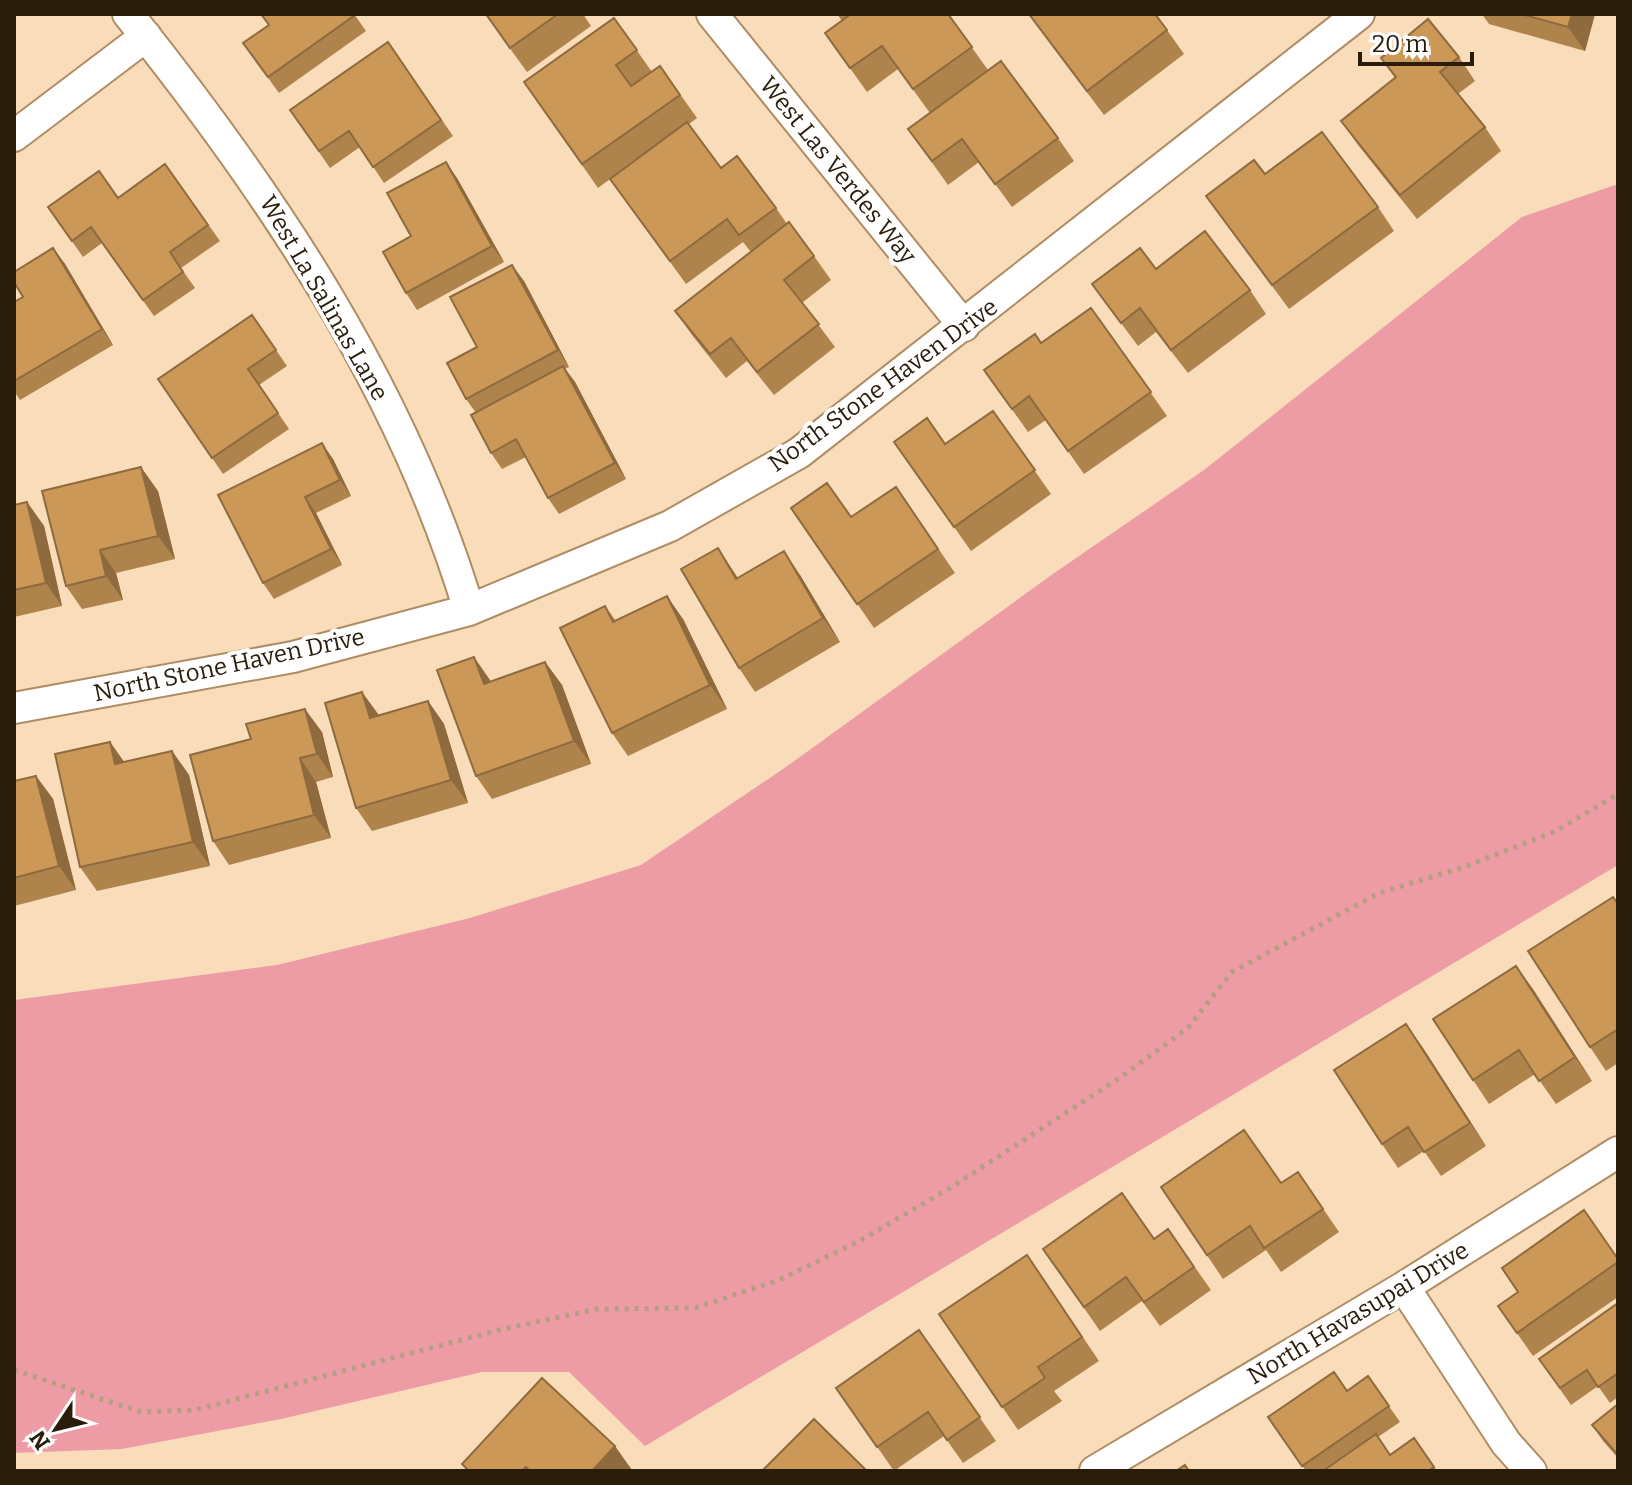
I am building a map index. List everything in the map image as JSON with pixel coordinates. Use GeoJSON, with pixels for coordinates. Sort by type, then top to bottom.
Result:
{"type":"FeatureCollection","features":[{"type":"Feature","properties":{"kind":"street","name":"West Las Verdes Way"},"geometry":{"type":"LineString","coordinates":[[712,14],[964,326]]}},
{"type":"Feature","properties":{"kind":"street","name":"North Stone Haven Drive"},"geometry":{"type":"LineString","coordinates":[[14,708],[293,657],[469,610],[670,526],[799,453],[1359,14]]}},
{"type":"Feature","properties":{"kind":"street"},"geometry":{"type":"LineString","coordinates":[[14,136],[137,25]]}},
{"type":"Feature","properties":{"kind":"street","name":"West La Salinas Lane"},"geometry":{"type":"LineString","coordinates":[[137,25],[248,168],[330,297],[388,405],[438,514],[469,610]]}},
{"type":"Feature","properties":{"kind":"street","name":"North Havasupai Drive"},"geometry":{"type":"LineString","coordinates":[[1095,1471],[1404,1287],[1618,1152]]}},
{"type":"Feature","properties":{"kind":"street"},"geometry":{"type":"LineString","coordinates":[[1404,1287],[1506,1443],[1531,1471]]}},
{"type":"Feature","properties":{"kind":"path"},"geometry":{"type":"LineString","coordinates":[[14,1370],[141,1412],[195,1410],[499,1330],[597,1309],[695,1308],[779,1280],[861,1240],[950,1188],[1107,1087],[1188,1028],[1232,972],[1379,893],[1464,867],[1556,831],[1618,794]]}},
{"type":"Feature","properties":{"kind":"shaded area"},"geometry":{"type":"Polygon","coordinates":[[[1618,184],[1618,865],[645,1446],[569,1372],[482,1372],[281,1419],[122,1449],[14,1453],[14,1000],[277,965],[470,918],[641,865],[786,767],[1050,576],[1204,470],[1522,217],[1618,184]]]}},
{"type":"Feature","properties":{"kind":"building"},"geometry":{"type":"Polygon","coordinates":[[[261,14],[355,15],[268,77],[243,43],[269,25],[261,14]]]}},
{"type":"Feature","properties":{"kind":"building"},"geometry":{"type":"Polygon","coordinates":[[[486,14],[558,14],[510,48],[486,14]]]}},
{"type":"Feature","properties":{"kind":"building"},"geometry":{"type":"Polygon","coordinates":[[[851,14],[948,14],[972,47],[913,89],[882,46],[850,68],[825,33],[851,14]]]}},
{"type":"Feature","properties":{"kind":"building"},"geometry":{"type":"Polygon","coordinates":[[[1029,14],[1155,14],[1167,30],[1087,91],[1029,14]]]}},
{"type":"Feature","properties":{"kind":"building"},"geometry":{"type":"Polygon","coordinates":[[[1521,14],[1572,14],[1568,27],[1521,14]]]}},
{"type":"Feature","properties":{"kind":"building"},"geometry":{"type":"Polygon","coordinates":[[[614,18],[637,50],[616,65],[631,86],[660,66],[680,95],[582,164],[524,82],[614,18]]]}},
{"type":"Feature","properties":{"kind":"building"},"geometry":{"type":"Polygon","coordinates":[[[1428,19],[1459,57],[1440,72],[1485,127],[1400,195],[1341,121],[1396,77],[1381,58],[1428,19]]]}},
{"type":"Feature","properties":{"kind":"building"},"geometry":{"type":"Polygon","coordinates":[[[388,42],[441,120],[373,167],[349,131],[319,151],[290,110],[388,42]]]}},
{"type":"Feature","properties":{"kind":"building"},"geometry":{"type":"Polygon","coordinates":[[[1001,61],[1058,138],[995,184],[962,139],[932,161],[908,129],[1001,61]]]}},
{"type":"Feature","properties":{"kind":"building"},"geometry":{"type":"Polygon","coordinates":[[[687,122],[721,168],[737,156],[776,208],[739,235],[727,219],[670,261],[610,179],[687,122]]]}},
{"type":"Feature","properties":{"kind":"building"},"geometry":{"type":"Polygon","coordinates":[[[1322,132],[1378,207],[1272,285],[1206,196],[1254,160],[1265,174],[1322,132]]]}},
{"type":"Feature","properties":{"kind":"building"},"geometry":{"type":"Polygon","coordinates":[[[446,162],[492,246],[406,293],[383,252],[411,236],[387,193],[446,162]]]}},
{"type":"Feature","properties":{"kind":"building"},"geometry":{"type":"Polygon","coordinates":[[[165,164],[208,225],[170,252],[183,272],[143,300],[91,227],[72,241],[48,207],[99,171],[118,198],[165,164]]]}},
{"type":"Feature","properties":{"kind":"building"},"geometry":{"type":"Polygon","coordinates":[[[789,222],[814,256],[784,280],[819,324],[757,372],[731,338],[710,354],[675,311],[789,222]]]}},
{"type":"Feature","properties":{"kind":"building"},"geometry":{"type":"Polygon","coordinates":[[[1205,231],[1250,290],[1171,350],[1140,308],[1121,323],[1092,284],[1140,248],[1156,269],[1205,231]]]}},
{"type":"Feature","properties":{"kind":"building"},"geometry":{"type":"Polygon","coordinates":[[[53,248],[102,329],[14,381],[14,302],[23,297],[14,282],[14,272],[53,248]]]}},
{"type":"Feature","properties":{"kind":"building"},"geometry":{"type":"Polygon","coordinates":[[[512,265],[558,350],[466,399],[447,363],[477,347],[450,297],[512,265]]]}},
{"type":"Feature","properties":{"kind":"building"},"geometry":{"type":"Polygon","coordinates":[[[1091,308],[1151,392],[1068,451],[1029,396],[1012,409],[984,370],[1035,334],[1041,343],[1091,308]]]}},
{"type":"Feature","properties":{"kind":"building"},"geometry":{"type":"Polygon","coordinates":[[[252,315],[276,350],[248,369],[278,413],[212,458],[158,379],[252,315]]]}},
{"type":"Feature","properties":{"kind":"building"},"geometry":{"type":"Polygon","coordinates":[[[563,366],[615,463],[548,498],[516,439],[491,453],[471,415],[563,366]]]}},
{"type":"Feature","properties":{"kind":"building"},"geometry":{"type":"Polygon","coordinates":[[[993,411],[1035,470],[954,527],[894,442],[927,418],[945,444],[993,411]]]}},
{"type":"Feature","properties":{"kind":"building"},"geometry":{"type":"Polygon","coordinates":[[[322,443],[340,480],[305,497],[331,549],[263,583],[218,495],[322,443]]]}},
{"type":"Feature","properties":{"kind":"building"},"geometry":{"type":"Polygon","coordinates":[[[141,467],[158,536],[100,550],[106,576],[66,586],[42,491],[141,467]]]}},
{"type":"Feature","properties":{"kind":"building"},"geometry":{"type":"Polygon","coordinates":[[[827,483],[851,517],[896,487],[938,549],[857,604],[791,508],[827,483]]]}},
{"type":"Feature","properties":{"kind":"building"},"geometry":{"type":"Polygon","coordinates":[[[27,502],[46,583],[14,590],[14,505],[27,502]]]}},
{"type":"Feature","properties":{"kind":"building"},"geometry":{"type":"Polygon","coordinates":[[[718,548],[736,579],[784,551],[823,618],[739,668],[681,569],[718,548]]]}},
{"type":"Feature","properties":{"kind":"building"},"geometry":{"type":"Polygon","coordinates":[[[667,596],[710,685],[612,733],[560,628],[605,606],[613,622],[667,596]]]}},
{"type":"Feature","properties":{"kind":"building"},"geometry":{"type":"Polygon","coordinates":[[[474,657],[484,684],[545,662],[574,741],[476,776],[437,670],[474,657]]]}},
{"type":"Feature","properties":{"kind":"building"},"geometry":{"type":"Polygon","coordinates":[[[362,692],[370,718],[428,701],[451,780],[356,808],[325,703],[362,692]]]}},
{"type":"Feature","properties":{"kind":"building"},"geometry":{"type":"Polygon","coordinates":[[[305,709],[317,754],[300,758],[314,815],[213,841],[190,755],[251,739],[246,724],[305,709]]]}},
{"type":"Feature","properties":{"kind":"building"},"geometry":{"type":"Polygon","coordinates":[[[110,742],[115,764],[172,751],[193,842],[80,867],[55,754],[110,742]]]}},
{"type":"Feature","properties":{"kind":"building"},"geometry":{"type":"Polygon","coordinates":[[[36,776],[59,866],[14,878],[14,781],[36,776]]]}},
{"type":"Feature","properties":{"kind":"building"},"geometry":{"type":"Polygon","coordinates":[[[1613,897],[1618,904],[1618,1029],[1590,1047],[1528,951],[1613,897]]]}},
{"type":"Feature","properties":{"kind":"building"},"geometry":{"type":"Polygon","coordinates":[[[1516,966],[1575,1057],[1539,1081],[1519,1050],[1473,1080],[1433,1019],[1516,966]]]}},
{"type":"Feature","properties":{"kind":"building"},"geometry":{"type":"Polygon","coordinates":[[[1406,1024],[1470,1123],[1424,1152],[1408,1127],[1382,1144],[1334,1070],[1406,1024]]]}},
{"type":"Feature","properties":{"kind":"building"},"geometry":{"type":"Polygon","coordinates":[[[1244,1130],[1281,1183],[1298,1172],[1323,1209],[1264,1248],[1250,1226],[1207,1255],[1161,1187],[1244,1130]]]}},
{"type":"Feature","properties":{"kind":"building"},"geometry":{"type":"Polygon","coordinates":[[[1122,1193],[1154,1239],[1168,1229],[1194,1267],[1144,1302],[1126,1277],[1084,1307],[1043,1249],[1122,1193]]]}},
{"type":"Feature","properties":{"kind":"building"},"geometry":{"type":"Polygon","coordinates":[[[1584,1210],[1618,1262],[1517,1333],[1498,1306],[1518,1292],[1502,1268],[1584,1210]]]}},
{"type":"Feature","properties":{"kind":"building"},"geometry":{"type":"Polygon","coordinates":[[[1027,1255],[1082,1337],[1038,1367],[1045,1378],[1002,1407],[939,1314],[1027,1255]]]}},
{"type":"Feature","properties":{"kind":"building"},"geometry":{"type":"Polygon","coordinates":[[[1618,1303],[1618,1373],[1598,1387],[1587,1370],[1560,1388],[1539,1359],[1618,1303]]]}},
{"type":"Feature","properties":{"kind":"building"},"geometry":{"type":"Polygon","coordinates":[[[919,1330],[980,1417],[947,1440],[928,1412],[877,1447],[836,1388],[919,1330]]]}},
{"type":"Feature","properties":{"kind":"building"},"geometry":{"type":"Polygon","coordinates":[[[1334,1372],[1347,1391],[1368,1376],[1389,1406],[1302,1466],[1268,1417],[1334,1372]]]}},
{"type":"Feature","properties":{"kind":"building"},"geometry":{"type":"Polygon","coordinates":[[[542,1378],[615,1446],[592,1471],[530,1471],[526,1467],[522,1471],[469,1471],[462,1464],[542,1378]]]}},
{"type":"Feature","properties":{"kind":"building"},"geometry":{"type":"Polygon","coordinates":[[[1618,1404],[1618,1453],[1617,1454],[1592,1425],[1618,1404]]]}},
{"type":"Feature","properties":{"kind":"building"},"geometry":{"type":"Polygon","coordinates":[[[814,1419],[867,1471],[762,1471],[814,1419]]]}},
{"type":"Feature","properties":{"kind":"building"},"geometry":{"type":"Polygon","coordinates":[[[1376,1434],[1390,1455],[1414,1438],[1434,1467],[1428,1471],[1323,1471],[1376,1434]]]}}]}
